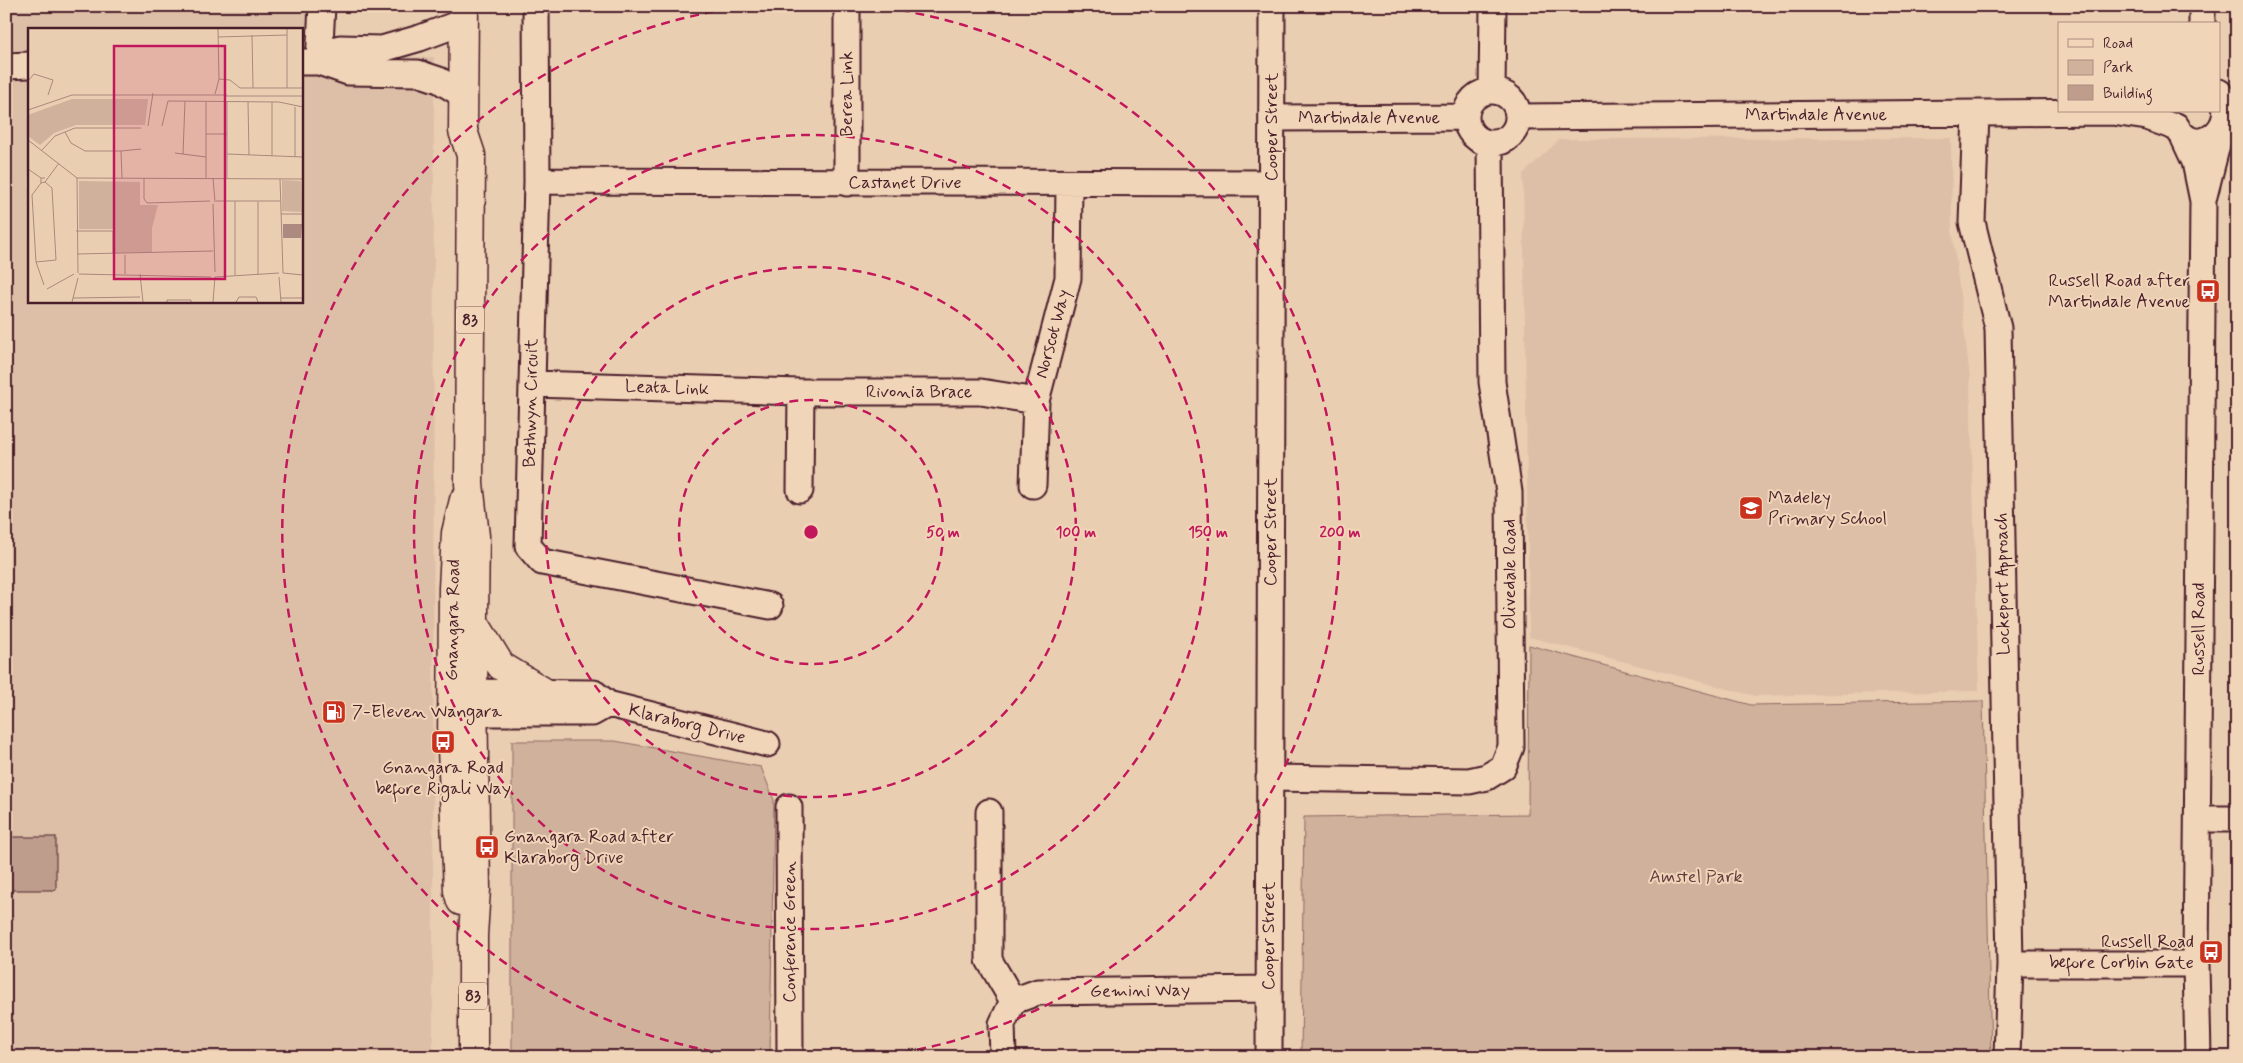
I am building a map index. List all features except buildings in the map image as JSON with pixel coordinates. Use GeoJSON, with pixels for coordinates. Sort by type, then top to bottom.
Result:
{"type":"FeatureCollection","features":[{"type":"Feature","properties":{"kind":"main road","name":"Gnangara Road"},"geometry":{"type":"LineString","coordinates":[[463,703],[474,622],[475,536],[468,484],[471,155],[463,131],[463,95],[470,11]]}},
{"type":"Feature","properties":{"kind":"main road","name":"Gnangara Road"},"geometry":{"type":"LineString","coordinates":[[470,11],[482,130],[471,155]]}},
{"type":"Feature","properties":{"kind":"main road","name":"Gnangara Road"},"geometry":{"type":"LineString","coordinates":[[468,484],[456,533],[453,588],[476,889],[473,936],[473,1057]]}},
{"type":"Feature","properties":{"kind":"main road"},"geometry":{"type":"LineString","coordinates":[[474,622],[500,666],[544,692]]}},
{"type":"Feature","properties":{"kind":"street"},"geometry":{"type":"LineString","coordinates":[[310,62],[322,6]]}},
{"type":"Feature","properties":{"kind":"street","name":"Bethwyn Circuit"},"geometry":{"type":"LineString","coordinates":[[536,6],[537,181],[528,546],[542,562],[770,606]]}},
{"type":"Feature","properties":{"kind":"street","name":"Berea Link"},"geometry":{"type":"LineString","coordinates":[[847,6],[847,182]]}},
{"type":"Feature","properties":{"kind":"street","name":"Cooper Street"},"geometry":{"type":"LineString","coordinates":[[1269,1057],[1272,6]]}},
{"type":"Feature","properties":{"kind":"street"},"geometry":{"type":"LineString","coordinates":[[1492,91],[1493,6]]}},
{"type":"Feature","properties":{"kind":"street"},"geometry":{"type":"LineString","coordinates":[[310,62],[340,48],[382,49],[420,38],[470,11]]}},
{"type":"Feature","properties":{"kind":"street"},"geometry":{"type":"LineString","coordinates":[[310,62],[348,72],[418,73],[439,80],[463,95]]}},
{"type":"Feature","properties":{"kind":"street"},"geometry":{"type":"LineString","coordinates":[[6,66],[28,65]]}},
{"type":"Feature","properties":{"kind":"street"},"geometry":{"type":"LineString","coordinates":[[1492,91],[1501,92],[1509,96],[1515,103],[1519,117],[1513,134],[1506,140],[1490,144],[1482,142],[1474,136],[1468,129],[1466,117],[1472,100],[1479,94],[1492,91]]}},
{"type":"Feature","properties":{"kind":"street","name":"Russell Road"},"geometry":{"type":"LineString","coordinates":[[2202,201],[2228,127],[2229,117],[2224,95]]}},
{"type":"Feature","properties":{"kind":"street","name":"Martindale Avenue"},"geometry":{"type":"LineString","coordinates":[[1519,117],[2115,112],[2147,117],[2177,125],[2189,139],[2206,140],[2228,127]]}},
{"type":"Feature","properties":{"kind":"street","name":"Lockeport Approach"},"geometry":{"type":"LineString","coordinates":[[1976,114],[1972,222],[1998,328],[2010,964],[2007,1057]]}},
{"type":"Feature","properties":{"kind":"street","name":"Martindale Avenue"},"geometry":{"type":"LineString","coordinates":[[1272,118],[1466,117]]}},
{"type":"Feature","properties":{"kind":"street","name":"Russell Road"},"geometry":{"type":"LineString","coordinates":[[2177,125],[2196,162],[2202,201],[2196,964],[2198,1057]]}},
{"type":"Feature","properties":{"kind":"street","name":"Olivedale Road"},"geometry":{"type":"LineString","coordinates":[[1269,778],[1469,781],[1487,777],[1503,767],[1511,747],[1509,492],[1492,382],[1490,144]]}},
{"type":"Feature","properties":{"kind":"street","name":"Castanet Drive"},"geometry":{"type":"LineString","coordinates":[[537,181],[1069,184],[1272,183]]}},
{"type":"Feature","properties":{"kind":"street","name":"Norscot Way"},"geometry":{"type":"LineString","coordinates":[[1033,485],[1036,400],[1068,278],[1069,184]]}},
{"type":"Feature","properties":{"kind":"street","name":"Leata Link"},"geometry":{"type":"LineString","coordinates":[[532,384],[801,392]]}},
{"type":"Feature","properties":{"kind":"street"},"geometry":{"type":"LineString","coordinates":[[800,490],[801,392]]}},
{"type":"Feature","properties":{"kind":"street","name":"Rivonia Brace"},"geometry":{"type":"LineString","coordinates":[[801,392],[981,392],[1036,400]]}},
{"type":"Feature","properties":{"kind":"street","name":"Klaraborg Drive"},"geometry":{"type":"LineString","coordinates":[[463,703],[544,692],[594,693],[608,704],[767,744]]}},
{"type":"Feature","properties":{"kind":"street","name":"Klaraborg Drive"},"geometry":{"type":"LineString","coordinates":[[463,703],[592,714],[608,704]]}},
{"type":"Feature","properties":{"kind":"street","name":"Conference Green"},"geometry":{"type":"LineString","coordinates":[[789,807],[790,1057]]}},
{"type":"Feature","properties":{"kind":"street"},"geometry":{"type":"LineString","coordinates":[[989,812],[989,960],[1013,1001],[1002,1024],[1003,1057]]}},
{"type":"Feature","properties":{"kind":"street"},"geometry":{"type":"LineString","coordinates":[[2198,819],[2237,819]]}},
{"type":"Feature","properties":{"kind":"street"},"geometry":{"type":"LineString","coordinates":[[2010,964],[2196,964]]}},
{"type":"Feature","properties":{"kind":"street","name":"Gemini Way"},"geometry":{"type":"LineString","coordinates":[[1013,1001],[1038,992],[1268,989]]}},
{"type":"Feature","properties":{"kind":"shaded area"},"geometry":{"type":"Polygon","coordinates":[[[6,6],[336,6],[334,55],[434,57],[433,1057],[6,1057],[6,6]]]}},
{"type":"Feature","properties":{"kind":"shaded area","name":"Madeley Primary School"},"geometry":{"type":"Polygon","coordinates":[[[1951,138],[1952,228],[1970,378],[1979,691],[1755,696],[1529,637],[1523,174],[1560,139],[1951,138]]]}},
{"type":"Feature","properties":{"kind":"green space","name":"Amstel Park"},"geometry":{"type":"Polygon","coordinates":[[[1529,645],[1751,705],[1983,701],[1991,1057],[1301,1057],[1304,817],[1528,814],[1529,645]]]}},
{"type":"Feature","properties":{"kind":"green space"},"geometry":{"type":"Polygon","coordinates":[[[512,741],[615,741],[761,767],[774,800],[770,1057],[512,1057],[512,741]]]}},
{"type":"Feature","properties":{"kind":"place","name":"Russell Road after Martindale Avenue"},"geometry":{"type":"Point","coordinates":[2208,291]}},
{"type":"Feature","properties":{"kind":"place","name":"Madeley Primary School"},"geometry":{"type":"Point","coordinates":[1751,508]}},
{"type":"Feature","properties":{"kind":"place","name":"7-Eleven Wangara"},"geometry":{"type":"Point","coordinates":[334,712]}},
{"type":"Feature","properties":{"kind":"place","name":"Gnangara Road before Rigali Way"},"geometry":{"type":"Point","coordinates":[443,742]}},
{"type":"Feature","properties":{"kind":"place","name":"Gnangara Road after Klaraborg Drive"},"geometry":{"type":"Point","coordinates":[487,847]}},
{"type":"Feature","properties":{"kind":"place","name":"Russell Road before Corbin Gate"},"geometry":{"type":"Point","coordinates":[2211,952]}}]}
